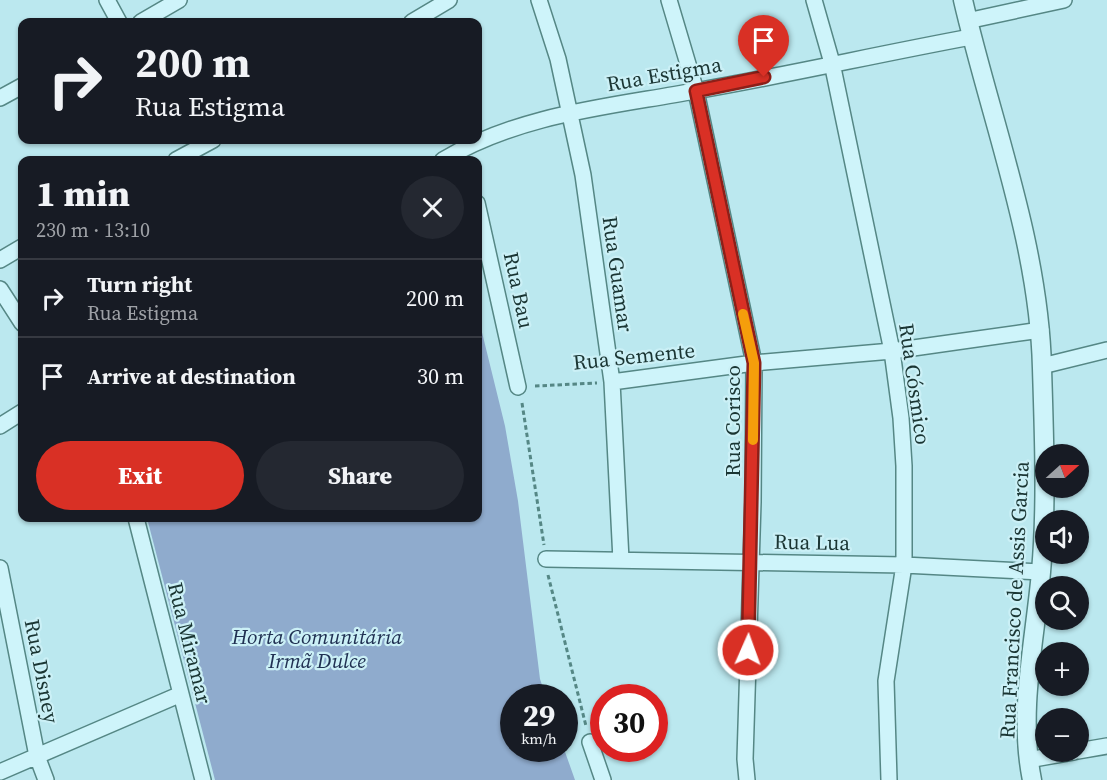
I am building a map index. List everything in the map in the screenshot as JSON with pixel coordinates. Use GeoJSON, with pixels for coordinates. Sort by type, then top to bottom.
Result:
{"type":"FeatureCollection","features":[{"type":"Feature","properties":{"kind":"street"},"geometry":{"type":"LineString","coordinates":[[107,0],[117,18]]}},
{"type":"Feature","properties":{"kind":"street"},"geometry":{"type":"LineString","coordinates":[[148,18],[179,0]]}},
{"type":"Feature","properties":{"kind":"street"},"geometry":{"type":"LineString","coordinates":[[419,18],[449,0]]}},
{"type":"Feature","properties":{"kind":"street","name":"Rua Guamar"},"geometry":{"type":"LineString","coordinates":[[539,0],[558,59],[583,175],[612,382],[621,560]]}},
{"type":"Feature","properties":{"kind":"street","name":"Rua Corisco"},"geometry":{"type":"LineString","coordinates":[[669,0],[696,91],[754,363],[745,759],[747,780]]}},
{"type":"Feature","properties":{"kind":"street","name":"Rua Cósmico"},"geometry":{"type":"LineString","coordinates":[[814,0],[831,63],[892,351],[901,418],[904,466],[904,565],[886,681],[888,780]]}},
{"type":"Feature","properties":{"kind":"street","name":"Rua Francisco de Assis Garcia"},"geometry":{"type":"LineString","coordinates":[[963,0],[1025,244],[1041,330],[1045,505],[1041,572],[1029,677],[1028,760],[1032,780]]}},
{"type":"Feature","properties":{"kind":"street","name":"Rua Estigma"},"geometry":{"type":"LineString","coordinates":[[465,154],[521,125],[571,112],[696,91],[831,63],[969,29],[1064,0]]}},
{"type":"Feature","properties":{"kind":"street"},"geometry":{"type":"LineString","coordinates":[[0,98],[18,88]]}},
{"type":"Feature","properties":{"kind":"street"},"geometry":{"type":"LineString","coordinates":[[183,156],[206,144]]}},
{"type":"Feature","properties":{"kind":"street","name":"Rua Bau"},"geometry":{"type":"LineString","coordinates":[[482,225],[518,387]]}},
{"type":"Feature","properties":{"kind":"street"},"geometry":{"type":"LineString","coordinates":[[0,260],[18,249]]}},
{"type":"Feature","properties":{"kind":"street"},"geometry":{"type":"LineString","coordinates":[[0,290],[18,317]]}},
{"type":"Feature","properties":{"kind":"street","name":"Rua Semente"},"geometry":{"type":"LineString","coordinates":[[612,382],[754,363],[892,351],[1041,330]]}},
{"type":"Feature","properties":{"kind":"street"},"geometry":{"type":"LineString","coordinates":[[1042,366],[1107,350]]}},
{"type":"Feature","properties":{"kind":"street"},"geometry":{"type":"LineString","coordinates":[[0,426],[18,415]]}},
{"type":"Feature","properties":{"kind":"street","name":"Rua Miramar"},"geometry":{"type":"LineString","coordinates":[[137,522],[203,780]]}},
{"type":"Feature","properties":{"kind":"street","name":"Rua Lua"},"geometry":{"type":"LineString","coordinates":[[546,559],[904,565],[1041,572]]}},
{"type":"Feature","properties":{"kind":"street","name":"Rua Disney"},"geometry":{"type":"LineString","coordinates":[[0,568],[4,603],[37,756],[46,780]]}},
{"type":"Feature","properties":{"kind":"street"},"geometry":{"type":"LineString","coordinates":[[0,772],[181,694]]}},
{"type":"Feature","properties":{"kind":"street"},"geometry":{"type":"LineString","coordinates":[[1089,749],[1107,746]]}},
{"type":"Feature","properties":{"kind":"street"},"geometry":{"type":"LineString","coordinates":[[1028,760],[1035,759]]}},
{"type":"Feature","properties":{"kind":"street"},"geometry":{"type":"LineString","coordinates":[[597,762],[603,780]]}},
{"type":"Feature","properties":{"kind":"path","name":"Rua Semente"},"geometry":{"type":"LineString","coordinates":[[518,387],[612,382]]}},
{"type":"Feature","properties":{"kind":"green space","name":"Horta Comunitária Irmã Dulce"},"geometry":{"type":"Polygon","coordinates":[[[482,332],[505,426],[518,501],[542,684],[500,684],[500,762],[569,762],[575,780],[215,780],[148,522],[482,522],[482,332]]]}},
{"type":"Feature","properties":{"kind":"slow traffic"},"geometry":{"type":"LineString","coordinates":[[743,314],[754,363],[753,440]]}},
{"type":"Feature","properties":{"kind":"route"},"geometry":{"type":"LineString","coordinates":[[748,650],[753,502],[754,363],[696,91],[764,77]]}}]}
